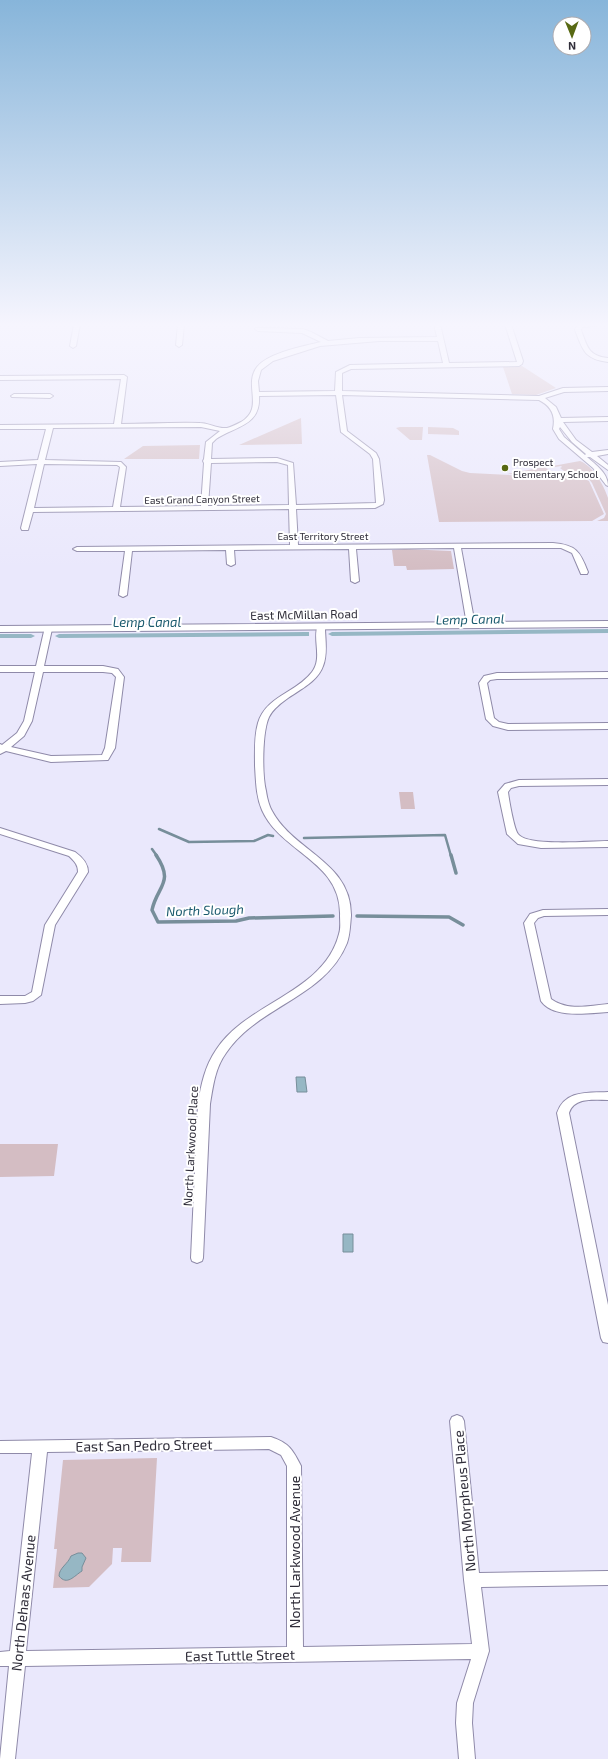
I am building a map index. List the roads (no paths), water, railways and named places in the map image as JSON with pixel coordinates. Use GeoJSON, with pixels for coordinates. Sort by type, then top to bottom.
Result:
{"type":"FeatureCollection","features":[{"type":"Feature","properties":{"kind":"main road","name":"East McMillan Road"},"geometry":{"type":"LineString","coordinates":[[0,629],[608,624]]}},
{"type":"Feature","properties":{"kind":"street"},"geometry":{"type":"LineString","coordinates":[[117,426],[120,406]]}},
{"type":"Feature","properties":{"kind":"street"},"geometry":{"type":"LineString","coordinates":[[204,509],[206,461],[209,442],[216,435],[244,422],[252,415],[255,406]]}},
{"type":"Feature","properties":{"kind":"street","name":"East Grand Canyon Street"},"geometry":{"type":"LineString","coordinates":[[29,510],[375,506],[379,504],[380,500],[376,459],[373,454],[344,432],[341,406]]}},
{"type":"Feature","properties":{"kind":"street"},"geometry":{"type":"LineString","coordinates":[[552,406],[558,420],[574,441],[608,468]]}},
{"type":"Feature","properties":{"kind":"street"},"geometry":{"type":"LineString","coordinates":[[558,420],[608,419]]}},
{"type":"Feature","properties":{"kind":"street"},"geometry":{"type":"LineString","coordinates":[[558,420],[557,433],[565,443],[595,467],[608,484]]}},
{"type":"Feature","properties":{"kind":"street"},"geometry":{"type":"LineString","coordinates":[[0,427],[208,425],[227,430]]}},
{"type":"Feature","properties":{"kind":"street"},"geometry":{"type":"LineString","coordinates":[[25,528],[50,427]]}},
{"type":"Feature","properties":{"kind":"street"},"geometry":{"type":"LineString","coordinates":[[583,456],[608,452]]}},
{"type":"Feature","properties":{"kind":"street"},"geometry":{"type":"LineString","coordinates":[[206,461],[286,462],[291,466],[294,547]]}},
{"type":"Feature","properties":{"kind":"street"},"geometry":{"type":"LineString","coordinates":[[0,464],[41,462],[119,463],[123,467],[116,510]]}},
{"type":"Feature","properties":{"kind":"street","name":"East Territory Street"},"geometry":{"type":"LineString","coordinates":[[77,549],[553,545],[569,547],[577,553],[584,572]]}},
{"type":"Feature","properties":{"kind":"street"},"geometry":{"type":"LineString","coordinates":[[352,546],[355,581]]}},
{"type":"Feature","properties":{"kind":"street"},"geometry":{"type":"LineString","coordinates":[[457,546],[471,626]]}},
{"type":"Feature","properties":{"kind":"street"},"geometry":{"type":"LineString","coordinates":[[230,547],[231,564]]}},
{"type":"Feature","properties":{"kind":"street"},"geometry":{"type":"LineString","coordinates":[[123,594],[130,548]]}},
{"type":"Feature","properties":{"kind":"street","name":"North Larkwood Place"},"geometry":{"type":"LineString","coordinates":[[197,1258],[204,1104],[206,1083],[210,1070],[222,1048],[239,1030],[296,993],[323,970],[339,948],[344,935],[347,909],[341,889],[324,865],[288,836],[269,816],[262,801],[260,790],[262,723],[272,706],[308,680],[316,671],[321,658],[321,627]]}},
{"type":"Feature","properties":{"kind":"street"},"geometry":{"type":"LineString","coordinates":[[1,749],[22,734],[28,721],[38,669],[48,629]]}},
{"type":"Feature","properties":{"kind":"street"},"geometry":{"type":"LineString","coordinates":[[0,670],[103,668],[115,672],[120,677],[110,748],[105,758],[51,759],[1,749]]}},
{"type":"Feature","properties":{"kind":"street"},"geometry":{"type":"LineString","coordinates":[[608,675],[497,676],[487,678],[483,683],[490,719],[496,724],[508,727],[608,726]]}},
{"type":"Feature","properties":{"kind":"street"},"geometry":{"type":"LineString","coordinates":[[608,782],[519,783],[508,786],[503,792],[512,834],[521,842],[541,845],[608,844]]}},
{"type":"Feature","properties":{"kind":"street"},"geometry":{"type":"LineString","coordinates":[[0,831],[72,854],[79,860],[83,872],[50,925],[39,987],[34,997],[25,1000],[0,1000]]}},
{"type":"Feature","properties":{"kind":"street"},"geometry":{"type":"LineString","coordinates":[[608,912],[538,914],[531,919],[529,928],[544,998],[550,1004],[565,1009],[608,1008]]}},
{"type":"Feature","properties":{"kind":"street"},"geometry":{"type":"LineString","coordinates":[[608,1096],[577,1098],[568,1102],[563,1113],[605,1303],[608,1338]]}},
{"type":"Feature","properties":{"kind":"street","name":"North Morpheus Place"},"geometry":{"type":"LineString","coordinates":[[457,1421],[472,1580],[481,1651]]}},
{"type":"Feature","properties":{"kind":"street","name":"East San Pedro Street"},"geometry":{"type":"LineString","coordinates":[[0,1447],[271,1443],[286,1451]]}},
{"type":"Feature","properties":{"kind":"street","name":"North Dehaas Avenue"},"geometry":{"type":"LineString","coordinates":[[6,1759],[40,1446]]}},
{"type":"Feature","properties":{"kind":"street","name":"North Larkwood Avenue"},"geometry":{"type":"LineString","coordinates":[[286,1451],[294,1466],[295,1654]]}},
{"type":"Feature","properties":{"kind":"street"},"geometry":{"type":"LineString","coordinates":[[472,1580],[608,1578]]}},
{"type":"Feature","properties":{"kind":"street"},"geometry":{"type":"LineString","coordinates":[[467,1759],[464,1723],[465,1703],[481,1651]]}},
{"type":"Feature","properties":{"kind":"street","name":"East Tuttle Street"},"geometry":{"type":"LineString","coordinates":[[0,1659],[481,1651]]}},
{"type":"Feature","properties":{"kind":"water"},"geometry":{"type":"Polygon","coordinates":[[[296,1077],[305,1077],[307,1092],[297,1092],[296,1077]]]}},
{"type":"Feature","properties":{"kind":"water"},"geometry":{"type":"Polygon","coordinates":[[[343,1234],[353,1234],[353,1252],[343,1252],[343,1234]]]}},
{"type":"Feature","properties":{"kind":"water"},"geometry":{"type":"Polygon","coordinates":[[[82,1553],[86,1558],[82,1571],[68,1580],[62,1579],[59,1576],[60,1571],[71,1556],[82,1553]]]}},
{"type":"Feature","properties":{"kind":"waterway","name":"Lemp Canal"},"geometry":{"type":"LineString","coordinates":[[332,634],[608,631]]}},
{"type":"Feature","properties":{"kind":"waterway","name":"Lemp Canal"},"geometry":{"type":"LineString","coordinates":[[59,636],[306,634]]}},
{"type":"Feature","properties":{"kind":"waterway","name":"Lemp Canal"},"geometry":{"type":"LineString","coordinates":[[0,636],[31,636]]}},
{"type":"Feature","properties":{"kind":"waterway","name":"North Slough"},"geometry":{"type":"LineString","coordinates":[[159,829],[189,842],[254,841],[268,835],[273,836]]}},
{"type":"Feature","properties":{"kind":"waterway","name":"North Slough"},"geometry":{"type":"LineString","coordinates":[[304,838],[445,835],[451,856]]}},
{"type":"Feature","properties":{"kind":"waterway","name":"North Slough"},"geometry":{"type":"LineString","coordinates":[[152,849],[157,856]]}},
{"type":"Feature","properties":{"kind":"waterway","name":"North Slough"},"geometry":{"type":"LineString","coordinates":[[156,855],[164,872],[163,884],[154,902],[152,910],[158,922],[236,921],[249,918],[333,916]]}},
{"type":"Feature","properties":{"kind":"waterway","name":"North Slough"},"geometry":{"type":"LineString","coordinates":[[451,855],[456,873]]}},
{"type":"Feature","properties":{"kind":"waterway","name":"North Slough"},"geometry":{"type":"LineString","coordinates":[[357,916],[449,917],[463,925]]}},
{"type":"Feature","properties":{"kind":"place","name":"Prospect Elementary School"},"geometry":{"type":"Point","coordinates":[505,468]}}]}
